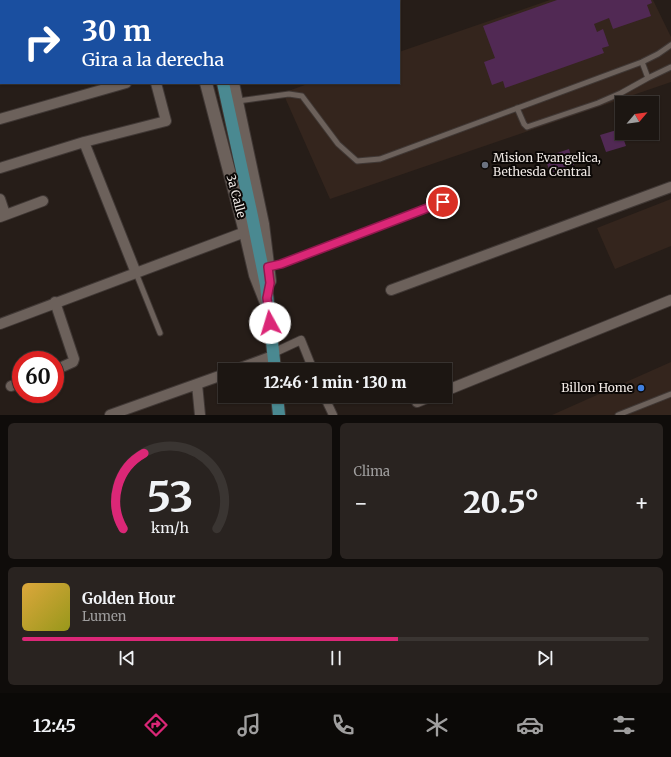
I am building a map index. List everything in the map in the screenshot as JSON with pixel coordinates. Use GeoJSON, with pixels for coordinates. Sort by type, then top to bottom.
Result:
{"type":"FeatureCollection","features":[{"type":"Feature","properties":{"kind":"main road","name":"3a Calle"},"geometry":{"type":"LineString","coordinates":[[223,84],[266,285],[274,363]]}},
{"type":"Feature","properties":{"kind":"main road"},"geometry":{"type":"LineString","coordinates":[[278,403],[279,415]]}},
{"type":"Feature","properties":{"kind":"street"},"geometry":{"type":"LineString","coordinates":[[0,119],[122,84]]}},
{"type":"Feature","properties":{"kind":"street"},"geometry":{"type":"LineString","coordinates":[[0,168],[84,142],[166,121],[156,84]]}},
{"type":"Feature","properties":{"kind":"street","name":"3a Calle"},"geometry":{"type":"LineString","coordinates":[[206,84],[255,275],[268,303]]}},
{"type":"Feature","properties":{"kind":"street","name":"3a Calle"},"geometry":{"type":"LineString","coordinates":[[233,84],[263,224],[270,283],[268,303]]}},
{"type":"Feature","properties":{"kind":"street"},"geometry":{"type":"LineString","coordinates":[[84,142],[136,273]]}},
{"type":"Feature","properties":{"kind":"street"},"geometry":{"type":"LineString","coordinates":[[391,290],[671,188]]}},
{"type":"Feature","properties":{"kind":"street"},"geometry":{"type":"LineString","coordinates":[[0,199],[3,215],[43,201]]}},
{"type":"Feature","properties":{"kind":"street"},"geometry":{"type":"LineString","coordinates":[[0,324],[55,302],[245,232]]}},
{"type":"Feature","properties":{"kind":"street"},"geometry":{"type":"LineString","coordinates":[[452,388],[671,300]]}},
{"type":"Feature","properties":{"kind":"street"},"geometry":{"type":"LineString","coordinates":[[55,302],[74,360],[73,362],[64,366]]}},
{"type":"Feature","properties":{"kind":"street"},"geometry":{"type":"LineString","coordinates":[[253,363],[273,355],[301,340],[310,363]]}},
{"type":"Feature","properties":{"kind":"street"},"geometry":{"type":"LineString","coordinates":[[110,415],[218,376]]}},
{"type":"Feature","properties":{"kind":"street"},"geometry":{"type":"LineString","coordinates":[[197,384],[200,415]]}},
{"type":"Feature","properties":{"kind":"street"},"geometry":{"type":"LineString","coordinates":[[327,403],[332,415]]}},
{"type":"Feature","properties":{"kind":"lane"},"geometry":{"type":"LineString","coordinates":[[237,101],[289,94],[302,96],[338,144],[357,161],[380,159],[642,62],[658,54],[671,44]]}},
{"type":"Feature","properties":{"kind":"lane"},"geometry":{"type":"LineString","coordinates":[[642,62],[648,78]]}},
{"type":"Feature","properties":{"kind":"lane"},"geometry":{"type":"LineString","coordinates":[[517,108],[524,124],[527,127],[598,103],[621,93],[671,67]]}},
{"type":"Feature","properties":{"kind":"lane"},"geometry":{"type":"LineString","coordinates":[[268,267],[281,264],[443,202]]}},
{"type":"Feature","properties":{"kind":"lane"},"geometry":{"type":"LineString","coordinates":[[136,273],[160,333]]}},
{"type":"Feature","properties":{"kind":"lane"},"geometry":{"type":"LineString","coordinates":[[618,415],[671,394]]}},
{"type":"Feature","properties":{"kind":"shaded area"},"geometry":{"type":"Polygon","coordinates":[[[550,0],[653,0],[671,37],[671,82],[630,96],[615,96],[615,101],[330,199],[283,93],[307,84],[400,84],[400,52],[550,0]]]}},
{"type":"Feature","properties":{"kind":"shaded area"},"geometry":{"type":"Polygon","coordinates":[[[671,199],[671,246],[615,269],[597,228],[671,199]]]}},
{"type":"Feature","properties":{"kind":"shaded area","name":"Billon Home"},"geometry":{"type":"Polygon","coordinates":[[[671,362],[671,415],[552,415],[671,362]]]}},
{"type":"Feature","properties":{"kind":"building"},"geometry":{"type":"Polygon","coordinates":[[[557,0],[651,0],[652,3],[647,5],[651,16],[613,29],[609,18],[594,24],[597,32],[603,29],[609,46],[602,48],[604,53],[505,88],[503,81],[492,85],[484,62],[495,58],[483,26],[557,0]]]}},
{"type":"Feature","properties":{"kind":"building"},"geometry":{"type":"Polygon","coordinates":[[[615,130],[615,140],[624,140],[626,146],[606,152],[600,135],[615,130]]]}},
{"type":"Feature","properties":{"kind":"building"},"geometry":{"type":"Polygon","coordinates":[[[569,149],[574,165],[550,173],[545,157],[569,149]]]}},
{"type":"Feature","properties":{"kind":"place","name":"Mision Evangelica, Bethesda Central"},"geometry":{"type":"Point","coordinates":[485,165]}},
{"type":"Feature","properties":{"kind":"place","name":"Billon Home"},"geometry":{"type":"Point","coordinates":[641,388]}},
{"type":"Feature","properties":{"kind":"route"},"geometry":{"type":"LineString","coordinates":[[270,323],[267,298],[270,283],[268,267],[281,264],[443,202]]}}]}
